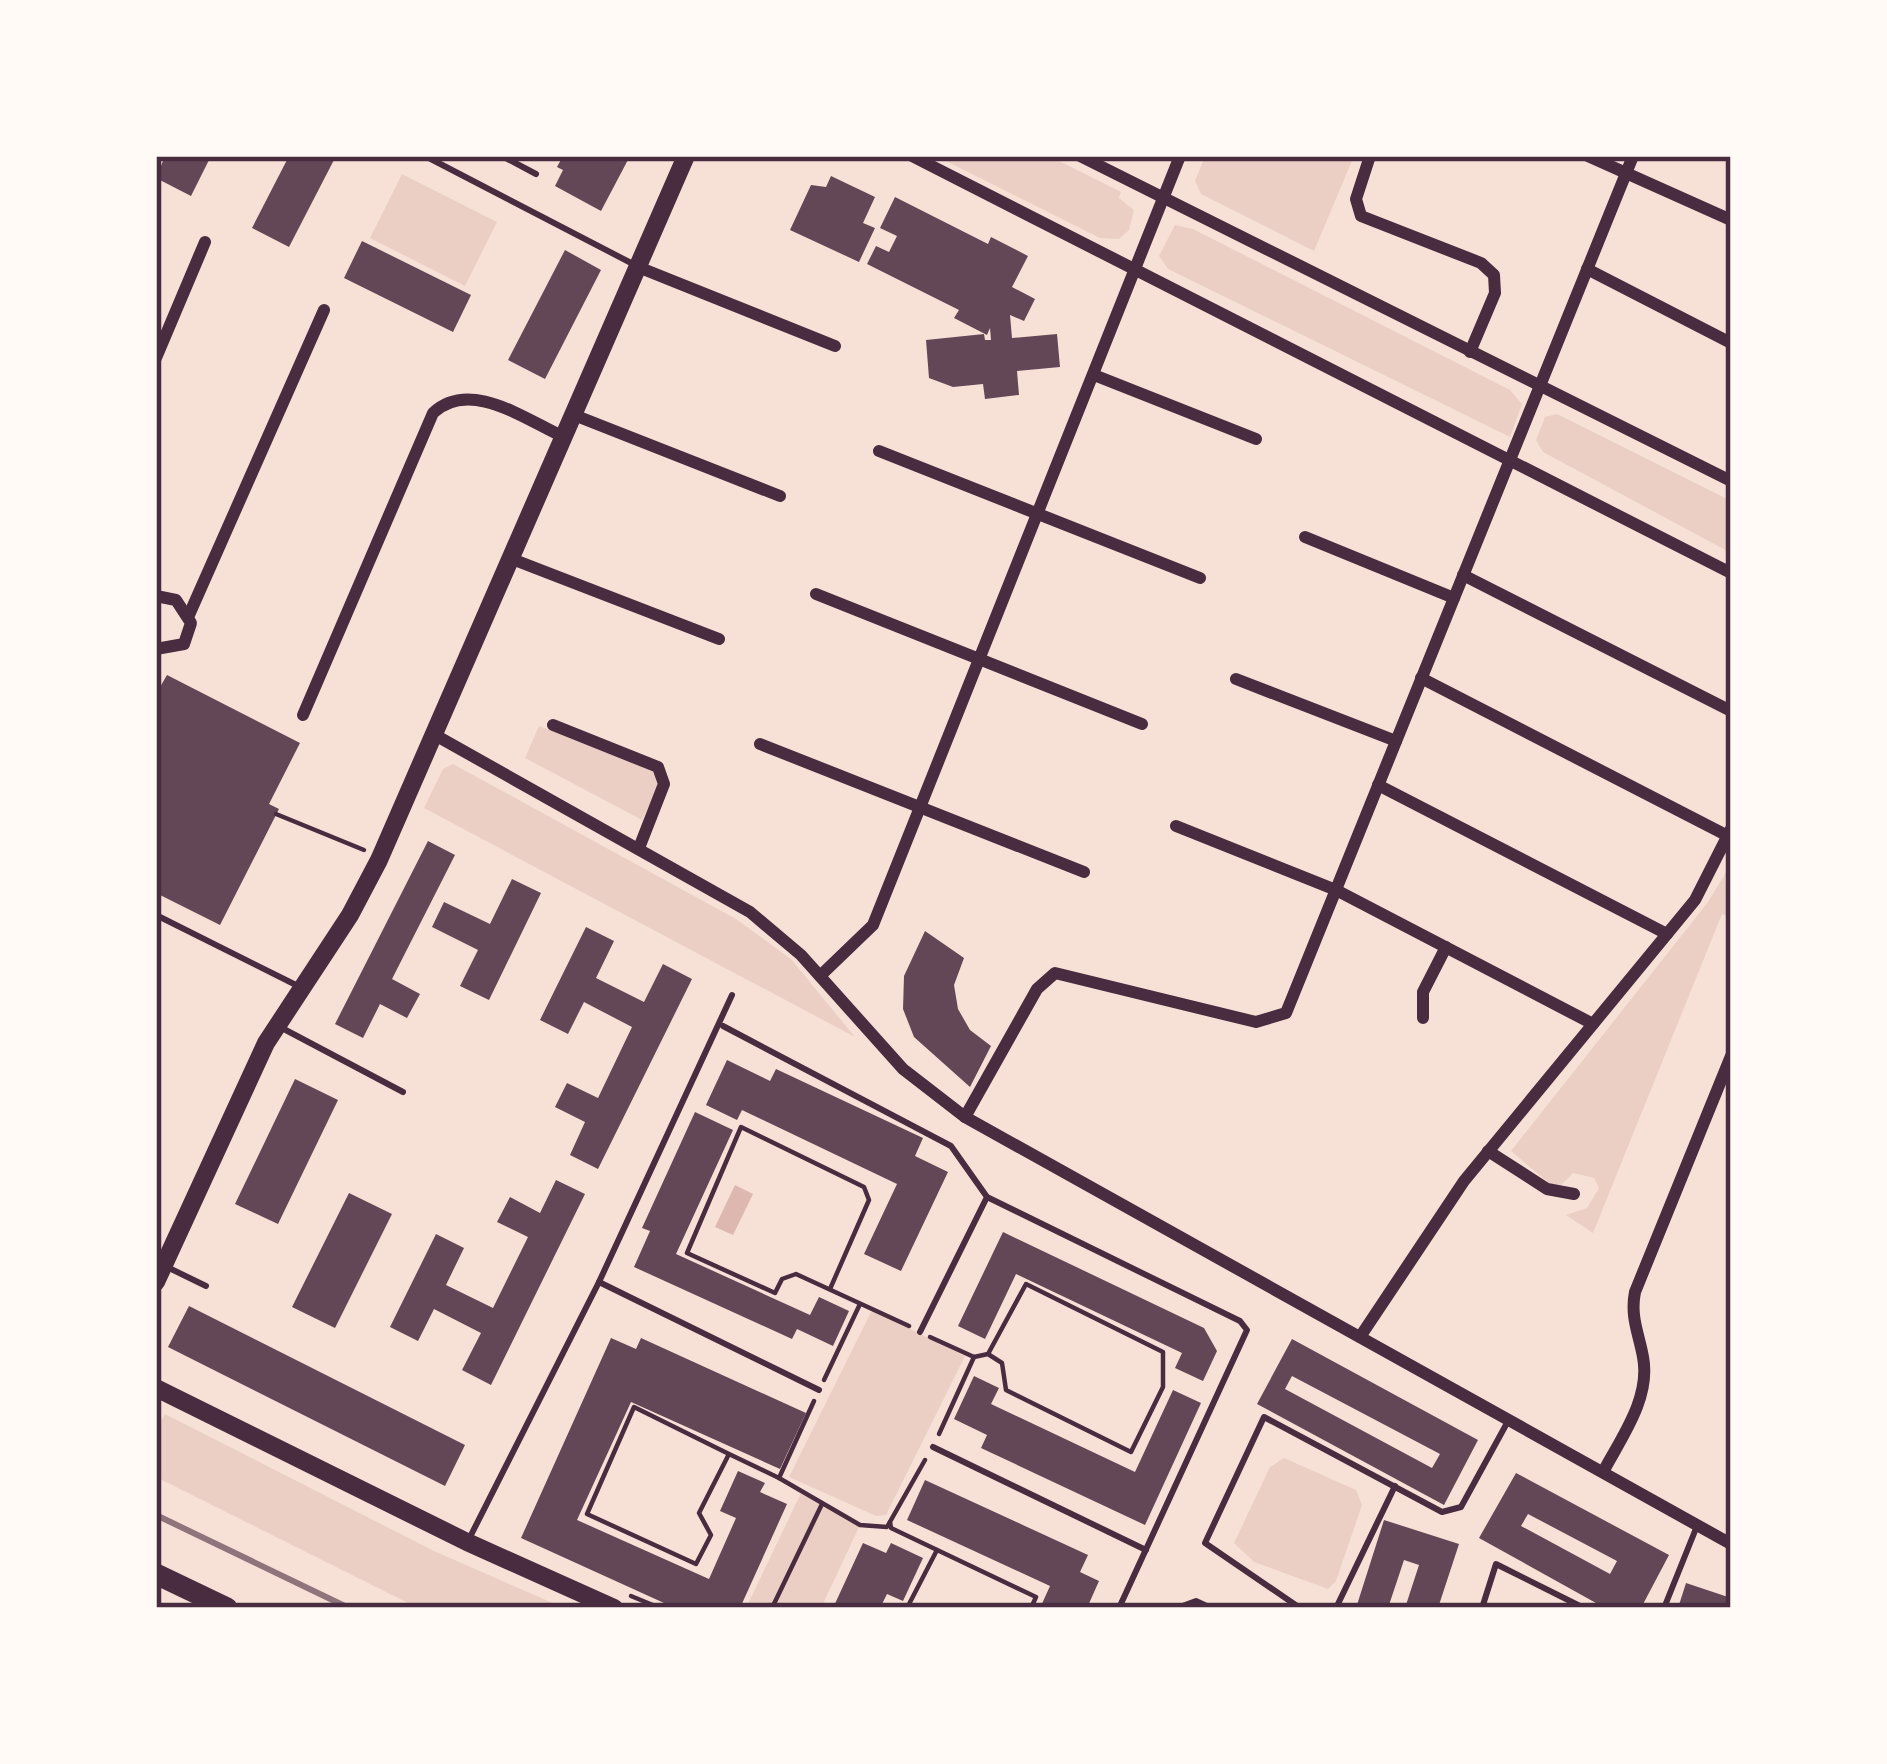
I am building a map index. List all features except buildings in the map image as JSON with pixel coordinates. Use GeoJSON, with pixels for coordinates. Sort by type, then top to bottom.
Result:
{"type":"FeatureCollection","features":[{"type":"Feature","properties":{"kind":"highway"},"geometry":{"type":"LineString","coordinates":[[156,1574],[227,1608]]}},
{"type":"Feature","properties":{"kind":"main road"},"geometry":{"type":"LineString","coordinates":[[160,1274],[277,1025],[380,860],[686,156]]}},
{"type":"Feature","properties":{"kind":"main road"},"geometry":{"type":"LineString","coordinates":[[159,1391],[467,1542],[614,1608]]}},
{"type":"Feature","properties":{"kind":"street"},"geometry":{"type":"LineString","coordinates":[[912,156],[1731,573]]}},
{"type":"Feature","properties":{"kind":"street"},"geometry":{"type":"LineString","coordinates":[[1080,156],[1731,481]]}},
{"type":"Feature","properties":{"kind":"street"},"geometry":{"type":"LineString","coordinates":[[820,976],[873,925],[1180,156]]}},
{"type":"Feature","properties":{"kind":"street"},"geometry":{"type":"LineString","coordinates":[[1370,156],[1356,205],[1361,216],[1481,263],[1494,275],[1495,292],[1470,352]]}},
{"type":"Feature","properties":{"kind":"street"},"geometry":{"type":"LineString","coordinates":[[1588,156],[1731,220]]}},
{"type":"Feature","properties":{"kind":"street"},"geometry":{"type":"LineString","coordinates":[[965,1117],[1037,989],[1055,973],[1256,1022],[1286,1012],[1633,156]]}},
{"type":"Feature","properties":{"kind":"street"},"geometry":{"type":"LineString","coordinates":[[156,358],[205,242]]}},
{"type":"Feature","properties":{"kind":"street"},"geometry":{"type":"LineString","coordinates":[[638,267],[835,346]]}},
{"type":"Feature","properties":{"kind":"street"},"geometry":{"type":"LineString","coordinates":[[1587,269],[1731,343]]}},
{"type":"Feature","properties":{"kind":"street"},"geometry":{"type":"LineString","coordinates":[[156,649],[184,644],[191,631],[189,615],[324,310]]}},
{"type":"Feature","properties":{"kind":"street"},"geometry":{"type":"LineString","coordinates":[[1094,375],[1256,439]]}},
{"type":"Feature","properties":{"kind":"street"},"geometry":{"type":"LineString","coordinates":[[302,715],[433,413],[452,399],[475,398],[564,437]]}},
{"type":"Feature","properties":{"kind":"street"},"geometry":{"type":"LineString","coordinates":[[574,415],[780,496]]}},
{"type":"Feature","properties":{"kind":"street"},"geometry":{"type":"LineString","coordinates":[[879,451],[1201,578]]}},
{"type":"Feature","properties":{"kind":"street"},"geometry":{"type":"LineString","coordinates":[[1305,537],[1454,598]]}},
{"type":"Feature","properties":{"kind":"street"},"geometry":{"type":"LineString","coordinates":[[512,559],[719,639]]}},
{"type":"Feature","properties":{"kind":"street"},"geometry":{"type":"LineString","coordinates":[[1463,575],[1731,711]]}},
{"type":"Feature","properties":{"kind":"street"},"geometry":{"type":"LineString","coordinates":[[816,595],[1142,724]]}},
{"type":"Feature","properties":{"kind":"street"},"geometry":{"type":"LineString","coordinates":[[156,596],[176,600],[189,615]]}},
{"type":"Feature","properties":{"kind":"street"},"geometry":{"type":"LineString","coordinates":[[1360,1337],[1489,1151],[1707,880],[1730,832],[1421,678]]}},
{"type":"Feature","properties":{"kind":"street"},"geometry":{"type":"LineString","coordinates":[[1237,679],[1396,741]]}},
{"type":"Feature","properties":{"kind":"street"},"geometry":{"type":"LineString","coordinates":[[553,725],[658,767],[664,784],[639,848]]}},
{"type":"Feature","properties":{"kind":"street"},"geometry":{"type":"LineString","coordinates":[[435,735],[750,912],[820,976],[903,1069],[965,1117],[1731,1544]]}},
{"type":"Feature","properties":{"kind":"street"},"geometry":{"type":"LineString","coordinates":[[760,744],[1084,872]]}},
{"type":"Feature","properties":{"kind":"street"},"geometry":{"type":"LineString","coordinates":[[1378,785],[1667,934]]}},
{"type":"Feature","properties":{"kind":"street"},"geometry":{"type":"LineString","coordinates":[[1176,826],[1336,890],[1593,1024]]}},
{"type":"Feature","properties":{"kind":"street"},"geometry":{"type":"LineString","coordinates":[[1424,1018],[1424,992],[1446,947]]}},
{"type":"Feature","properties":{"kind":"street"},"geometry":{"type":"LineString","coordinates":[[1603,1472],[1643,1387],[1644,1358],[1633,1313],[1635,1292],[1731,1057]]}},
{"type":"Feature","properties":{"kind":"street"},"geometry":{"type":"LineString","coordinates":[[1489,1151],[1547,1189],[1574,1194]]}},
{"type":"Feature","properties":{"kind":"lane"},"geometry":{"type":"LineString","coordinates":[[425,156],[638,267]]}},
{"type":"Feature","properties":{"kind":"lane"},"geometry":{"type":"LineString","coordinates":[[502,156],[536,174]]}},
{"type":"Feature","properties":{"kind":"lane"},"geometry":{"type":"LineString","coordinates":[[156,915],[302,988]]}},
{"type":"Feature","properties":{"kind":"lane"},"geometry":{"type":"LineString","coordinates":[[467,1542],[599,1282],[722,1025],[732,994]]}},
{"type":"Feature","properties":{"kind":"lane"},"geometry":{"type":"LineString","coordinates":[[277,1025],[403,1092]]}},
{"type":"Feature","properties":{"kind":"lane"},"geometry":{"type":"LineString","coordinates":[[722,1025],[951,1147],[987,1197],[1240,1321],[1247,1330],[1119,1608]]}},
{"type":"Feature","properties":{"kind":"lane"},"geometry":{"type":"LineString","coordinates":[[920,1332],[987,1197]]}},
{"type":"Feature","properties":{"kind":"lane"},"geometry":{"type":"LineString","coordinates":[[160,1274],[206,1286]]}},
{"type":"Feature","properties":{"kind":"lane"},"geometry":{"type":"LineString","coordinates":[[599,1282],[819,1390]]}},
{"type":"Feature","properties":{"kind":"lane"},"geometry":{"type":"LineString","coordinates":[[1300,1608],[1205,1543],[1264,1417],[1442,1512],[1462,1507],[1509,1420]]}},
{"type":"Feature","properties":{"kind":"lane"},"geometry":{"type":"LineString","coordinates":[[933,1447],[1147,1550]]}},
{"type":"Feature","properties":{"kind":"lane"},"geometry":{"type":"LineString","coordinates":[[1336,1608],[1395,1486]]}},
{"type":"Feature","properties":{"kind":"lane"},"geometry":{"type":"LineString","coordinates":[[1664,1608],[1697,1526]]}},
{"type":"Feature","properties":{"kind":"lane"},"geometry":{"type":"LineString","coordinates":[[1482,1608],[1496,1564],[1584,1608]]}},
{"type":"Feature","properties":{"kind":"lane"},"geometry":{"type":"LineString","coordinates":[[1178,1608],[1196,1601],[1211,1608]]}},
{"type":"Feature","properties":{"kind":"path"},"geometry":{"type":"LineString","coordinates":[[276,814],[380,860]]}},
{"type":"Feature","properties":{"kind":"path"},"geometry":{"type":"LineString","coordinates":[[779,1478],[860,1304],[796,1274],[782,1280],[776,1293],[687,1253],[741,1127],[864,1187],[868,1200],[830,1289]]}},
{"type":"Feature","properties":{"kind":"path"},"geometry":{"type":"LineString","coordinates":[[729,1454],[699,1513],[711,1535],[696,1564],[587,1514],[634,1406],[779,1478],[860,1525],[887,1527],[933,1447],[974,1358],[988,1354],[1026,1283],[1163,1352],[1163,1387],[1131,1452],[1006,1390],[1002,1363],[988,1354]]}},
{"type":"Feature","properties":{"kind":"path"},"geometry":{"type":"LineString","coordinates":[[772,1608],[822,1504]]}},
{"type":"Feature","properties":{"kind":"path"},"geometry":{"type":"LineString","coordinates":[[890,1522],[892,1528],[1036,1597],[1031,1608]]}},
{"type":"Feature","properties":{"kind":"path"},"geometry":{"type":"LineString","coordinates":[[908,1608],[937,1550]]}},
{"type":"Feature","properties":{"kind":"shaded area"},"geometry":{"type":"Polygon","coordinates":[[[936,156],[1049,156],[1121,192],[1119,198],[1134,210],[1129,230],[1119,239],[1100,238],[936,156]]]}},
{"type":"Feature","properties":{"kind":"shaded area"},"geometry":{"type":"Polygon","coordinates":[[[1205,156],[1354,156],[1314,251],[1201,194],[1195,181],[1205,156]]]}},
{"type":"Feature","properties":{"kind":"shaded area"},"geometry":{"type":"Polygon","coordinates":[[[402,174],[497,222],[465,286],[370,238],[402,174]]]}},
{"type":"Feature","properties":{"kind":"shaded area"},"geometry":{"type":"Polygon","coordinates":[[[1175,225],[1193,229],[1510,390],[1522,404],[1510,437],[1168,269],[1159,256],[1175,225]]]}},
{"type":"Feature","properties":{"kind":"shaded area"},"geometry":{"type":"Polygon","coordinates":[[[1557,414],[1731,501],[1731,553],[1543,452],[1536,440],[1545,417],[1557,414]]]}},
{"type":"Feature","properties":{"kind":"shaded area"},"geometry":{"type":"Polygon","coordinates":[[[539,726],[653,769],[658,787],[642,820],[525,758],[539,726]]]}},
{"type":"Feature","properties":{"kind":"shaded area"},"geometry":{"type":"Polygon","coordinates":[[[453,764],[736,919],[791,959],[855,1037],[424,808],[443,769],[453,764]]]}},
{"type":"Feature","properties":{"kind":"shaded area"},"geometry":{"type":"Polygon","coordinates":[[[1731,864],[1731,917],[1722,914],[1593,1233],[1566,1215],[1587,1208],[1599,1188],[1594,1178],[1573,1173],[1561,1185],[1550,1184],[1511,1151],[1708,902],[1731,864]]]}},
{"type":"Feature","properties":{"kind":"shaded area"},"geometry":{"type":"Polygon","coordinates":[[[735,1185],[753,1194],[733,1235],[715,1227],[735,1185]]]}},
{"type":"Feature","properties":{"kind":"shaded area"},"geometry":{"type":"Polygon","coordinates":[[[872,1310],[965,1356],[886,1515],[876,1516],[789,1477],[872,1310]]]}},
{"type":"Feature","properties":{"kind":"shaded area"},"geometry":{"type":"Polygon","coordinates":[[[165,1414],[434,1551],[564,1608],[418,1608],[156,1477],[156,1429],[165,1414]]]}},
{"type":"Feature","properties":{"kind":"shaded area"},"geometry":{"type":"Polygon","coordinates":[[[1284,1458],[1356,1490],[1362,1505],[1336,1581],[1328,1589],[1254,1562],[1234,1543],[1270,1467],[1284,1458]]]}},
{"type":"Feature","properties":{"kind":"shaded area"},"geometry":{"type":"Polygon","coordinates":[[[801,1493],[860,1525],[821,1608],[746,1608],[801,1493]]]}},
{"type":"Feature","properties":{"kind":"railway"},"geometry":{"type":"LineString","coordinates":[[156,1515],[349,1608]]}}]}
